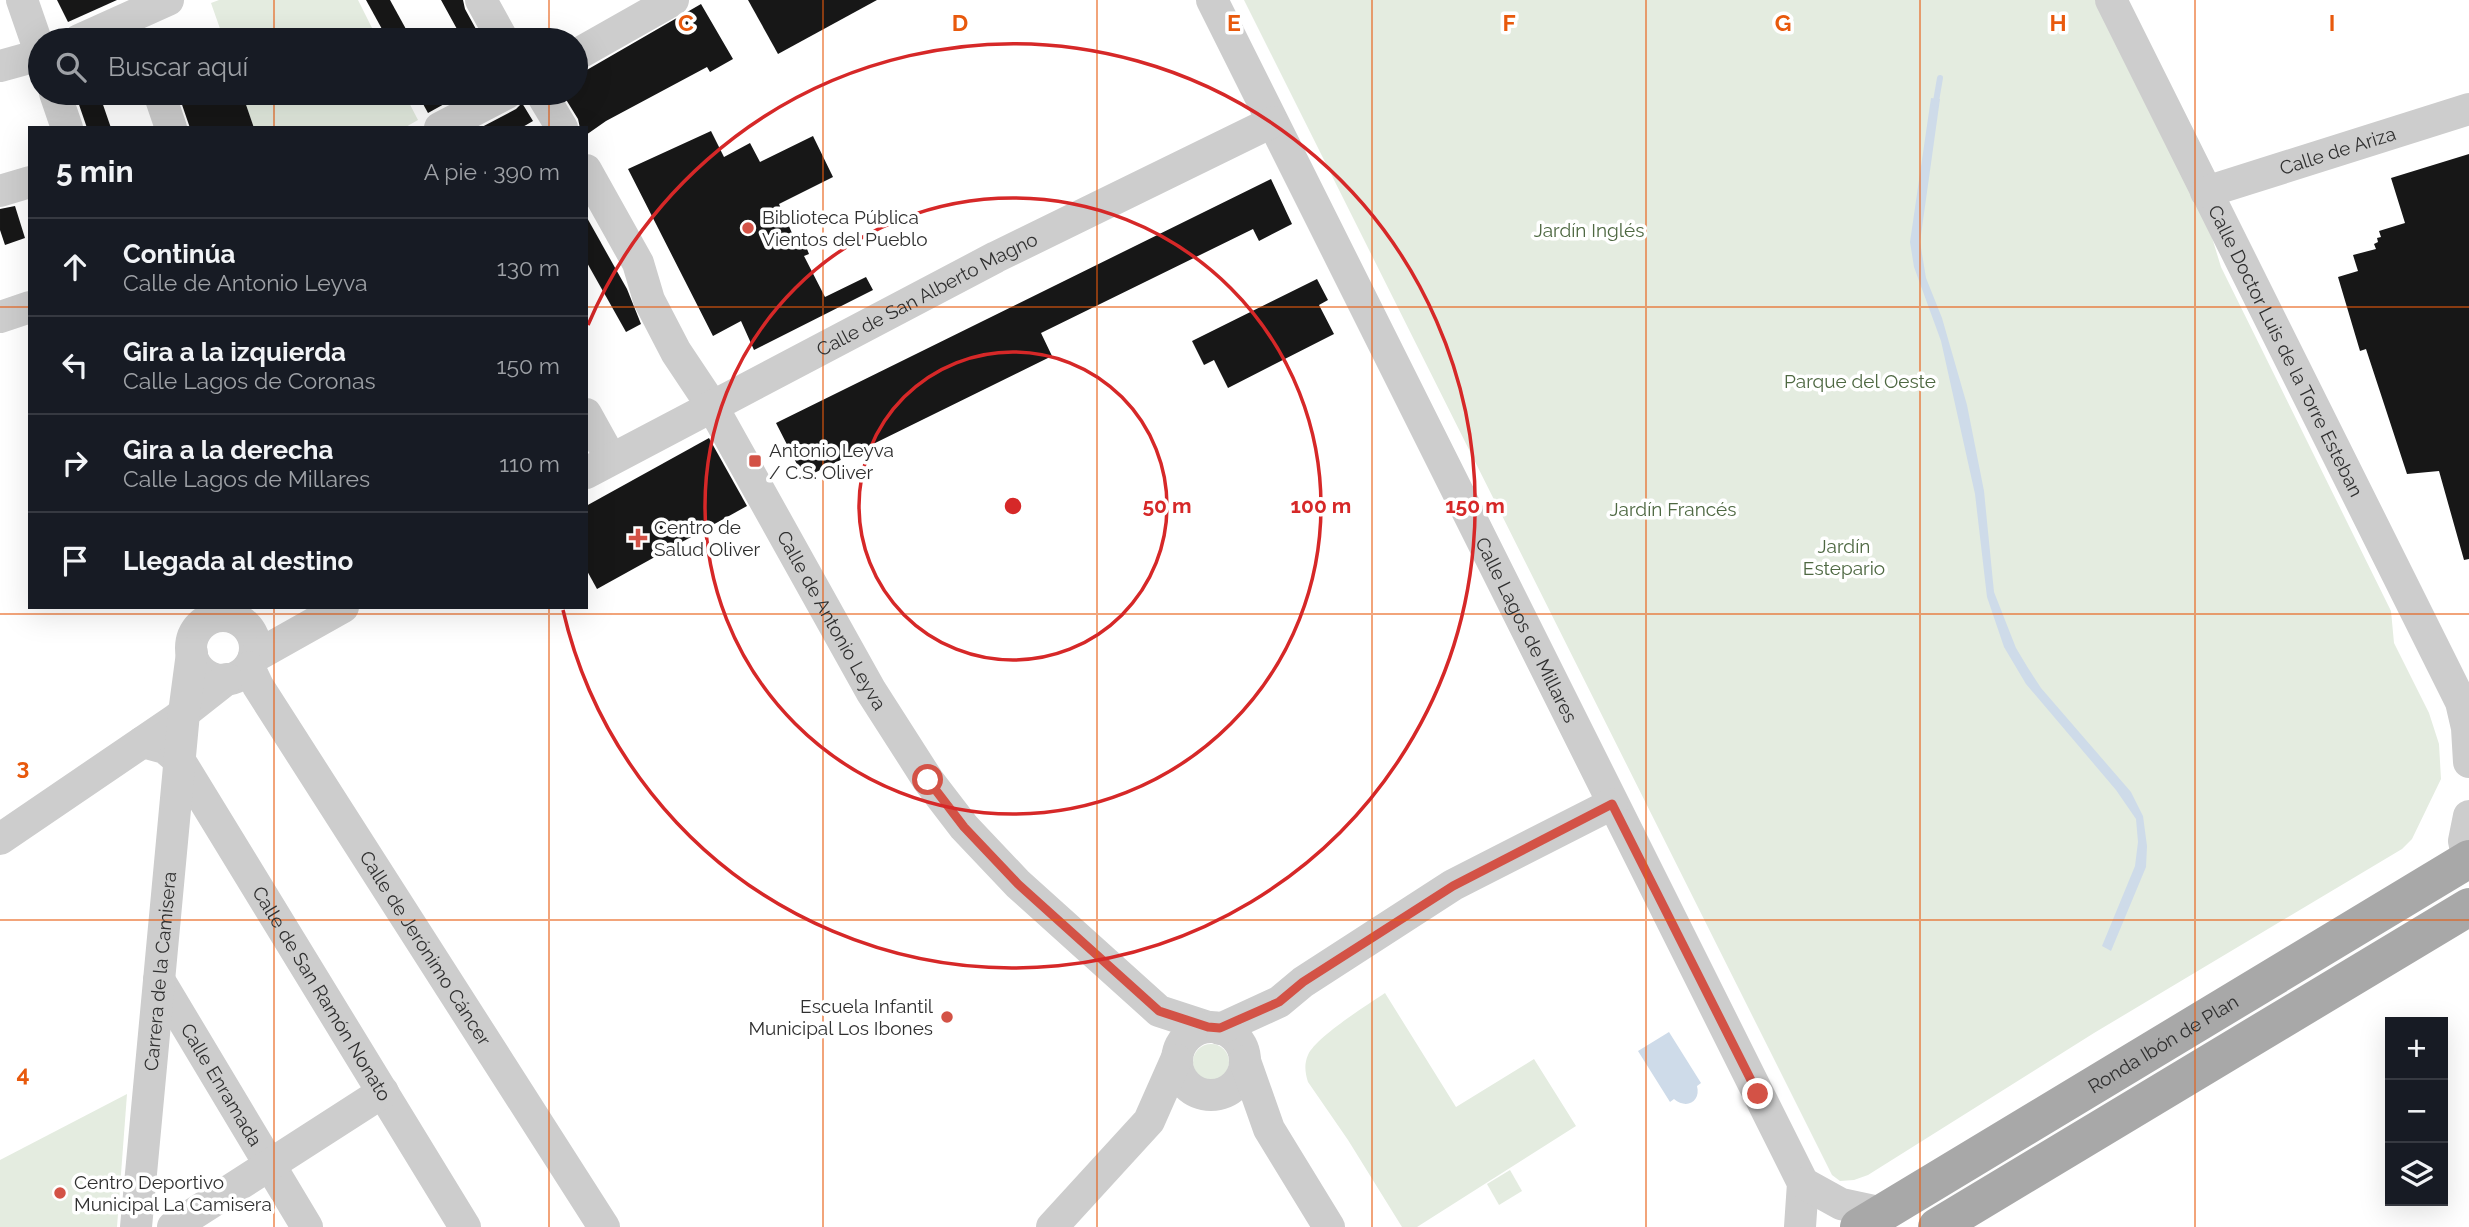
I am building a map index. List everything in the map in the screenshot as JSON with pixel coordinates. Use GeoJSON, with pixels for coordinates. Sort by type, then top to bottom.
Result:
{"type":"FeatureCollection","features":[{"type":"Feature","properties":{"kind":"main road","name":"Ronda Ibón de Plan"},"geometry":{"type":"LineString","coordinates":[[1871,1220],[2468,862]]}},
{"type":"Feature","properties":{"kind":"main road","name":"Ronda Ibón de Plan"},"geometry":{"type":"LineString","coordinates":[[1937,1227],[2469,907]]}},
{"type":"Feature","properties":{"kind":"street"},"geometry":{"type":"LineString","coordinates":[[22,0],[31,28]]}},
{"type":"Feature","properties":{"kind":"street"},"geometry":{"type":"LineString","coordinates":[[481,0],[496,28]]}},
{"type":"Feature","properties":{"kind":"street"},"geometry":{"type":"LineString","coordinates":[[588,48],[673,0]]}},
{"type":"Feature","properties":{"kind":"street","name":"Calle Lagos de Millares"},"geometry":{"type":"LineString","coordinates":[[1212,0],[1803,1183]]}},
{"type":"Feature","properties":{"kind":"street","name":"Calle Doctor Luis de la Torre Esteban"},"geometry":{"type":"LineString","coordinates":[[2111,0],[2465,706],[2469,762]]}},
{"type":"Feature","properties":{"kind":"street"},"geometry":{"type":"LineString","coordinates":[[110,28],[148,13]]}},
{"type":"Feature","properties":{"kind":"street"},"geometry":{"type":"LineString","coordinates":[[0,66],[28,58]]}},
{"type":"Feature","properties":{"kind":"street"},"geometry":{"type":"LineString","coordinates":[[58,105],[66,126]]}},
{"type":"Feature","properties":{"kind":"street"},"geometry":{"type":"LineString","coordinates":[[163,105],[170,126]]}},
{"type":"Feature","properties":{"kind":"street"},"geometry":{"type":"LineString","coordinates":[[444,126],[484,105]]}},
{"type":"Feature","properties":{"kind":"street"},"geometry":{"type":"LineString","coordinates":[[548,105],[561,126]]}},
{"type":"Feature","properties":{"kind":"street","name":"Calle de Ariza"},"geometry":{"type":"LineString","coordinates":[[2206,191],[2469,109]]}},
{"type":"Feature","properties":{"kind":"street","name":"Calle de San Alberto Magno"},"geometry":{"type":"LineString","coordinates":[[599,466],[996,257],[1272,122]]}},
{"type":"Feature","properties":{"kind":"street","name":"Calle de Antonio Leyva"},"geometry":{"type":"LineString","coordinates":[[588,174],[638,263],[653,308],[681,359],[712,406],[871,691],[928,780],[964,827],[1018,884],[1159,1011],[1214,1028]]}},
{"type":"Feature","properties":{"kind":"street"},"geometry":{"type":"LineString","coordinates":[[0,191],[28,182]]}},
{"type":"Feature","properties":{"kind":"street"},"geometry":{"type":"LineString","coordinates":[[0,317],[28,308]]}},
{"type":"Feature","properties":{"kind":"street"},"geometry":{"type":"LineString","coordinates":[[588,422],[599,466]]}},
{"type":"Feature","properties":{"kind":"street"},"geometry":{"type":"LineString","coordinates":[[0,839],[143,742],[243,668],[335,609]]}},
{"type":"Feature","properties":{"kind":"street"},"geometry":{"type":"LineString","coordinates":[[220,616],[240,621],[254,638],[243,668],[220,679],[206,674],[195,663],[196,629],[220,616]]}},
{"type":"Feature","properties":{"kind":"street","name":"Carrera de la Camisera"},"geometry":{"type":"LineString","coordinates":[[136,1227],[184,713],[196,629]]}},
{"type":"Feature","properties":{"kind":"street","name":"Calle de Jerónimo Cáncer"},"geometry":{"type":"LineString","coordinates":[[243,668],[258,686],[604,1227]]}},
{"type":"Feature","properties":{"kind":"street"},"geometry":{"type":"LineString","coordinates":[[143,742],[164,748],[180,761]]}},
{"type":"Feature","properties":{"kind":"street","name":"Calle de San Ramón Nonato"},"geometry":{"type":"LineString","coordinates":[[180,761],[465,1227]]}},
{"type":"Feature","properties":{"kind":"street"},"geometry":{"type":"LineString","coordinates":[[1052,1227],[1149,1121],[1189,1035],[1198,1029],[1214,1028],[1279,1002],[1303,982],[1453,886],[1612,804]]}},
{"type":"Feature","properties":{"kind":"street","name":"Ronda Ibón de Plan"},"geometry":{"type":"LineString","coordinates":[[2468,862],[2464,833],[2469,816]]}},
{"type":"Feature","properties":{"kind":"street","name":"Calle Enramada"},"geometry":{"type":"LineString","coordinates":[[159,981],[307,1227]]}},
{"type":"Feature","properties":{"kind":"street"},"geometry":{"type":"LineString","coordinates":[[1149,1121],[1230,1090],[1238,1082],[1245,1059],[1279,1002]]}},
{"type":"Feature","properties":{"kind":"street","name":"Calle de Antonio Leyva"},"geometry":{"type":"LineString","coordinates":[[1159,1011],[1177,1056]]}},
{"type":"Feature","properties":{"kind":"street"},"geometry":{"type":"LineString","coordinates":[[1214,1028],[1237,1039],[1269,1129],[1329,1227]]}},
{"type":"Feature","properties":{"kind":"street"},"geometry":{"type":"LineString","coordinates":[[1177,1056],[1181,1079],[1195,1092],[1212,1095],[1269,1129]]}},
{"type":"Feature","properties":{"kind":"street"},"geometry":{"type":"LineString","coordinates":[[173,1227],[383,1092]]}},
{"type":"Feature","properties":{"kind":"street"},"geometry":{"type":"LineString","coordinates":[[1800,1227],[1803,1183],[1871,1220]]}},
{"type":"Feature","properties":{"kind":"green space"},"geometry":{"type":"Polygon","coordinates":[[[219,0],[358,0],[372,28],[220,28],[211,3],[219,0]]]}},
{"type":"Feature","properties":{"kind":"green space","name":"Parque del Oeste"},"geometry":{"type":"Polygon","coordinates":[[[1244,0],[2095,0],[2210,231],[2221,267],[2391,611],[2394,643],[2429,713],[2439,744],[2441,779],[2412,839],[2402,849],[2094,1033],[1868,1175],[1840,1181],[1832,1175],[1244,0]]]}},
{"type":"Feature","properties":{"kind":"green space"},"geometry":{"type":"Polygon","coordinates":[[[246,105],[410,105],[418,120],[408,126],[253,126],[246,105]]]}},
{"type":"Feature","properties":{"kind":"green space"},"geometry":{"type":"Polygon","coordinates":[[[1385,993],[1456,1107],[1534,1059],[1576,1126],[1417,1227],[1402,1227],[1308,1082],[1306,1071],[1308,1055],[1321,1039],[1385,993]]]}},
{"type":"Feature","properties":{"kind":"green space"},"geometry":{"type":"Polygon","coordinates":[[[1211,1044],[1224,1049],[1229,1062],[1224,1075],[1211,1080],[1198,1075],[1193,1062],[1198,1049],[1211,1044]]]}},
{"type":"Feature","properties":{"kind":"green space","name":"Centro Deportivo Municipal La Camisera"},"geometry":{"type":"Polygon","coordinates":[[[127,1094],[117,1227],[0,1227],[0,1160],[127,1094]]]}},
{"type":"Feature","properties":{"kind":"green space"},"geometry":{"type":"Polygon","coordinates":[[[1510,1170],[1522,1191],[1499,1205],[1487,1184],[1510,1170]]]}},
{"type":"Feature","properties":{"kind":"water"},"geometry":{"type":"Polygon","coordinates":[[[1931,98],[1940,99],[1920,242],[1926,278],[1942,318],[1967,405],[1984,491],[1994,592],[2016,648],[2041,688],[2131,792],[2143,816],[2147,846],[2146,867],[2111,951],[2102,946],[2135,866],[2138,842],[2136,819],[2116,790],[2026,684],[2004,647],[1987,597],[1975,494],[1941,341],[1914,267],[1910,242],[1931,98]]]}},
{"type":"Feature","properties":{"kind":"water"},"geometry":{"type":"Polygon","coordinates":[[[1669,1032],[1701,1083],[1697,1086],[1695,1100],[1688,1104],[1674,1099],[1670,1102],[1638,1051],[1669,1032]]]}},
{"type":"Feature","properties":{"kind":"building"},"geometry":{"type":"Polygon","coordinates":[[[57,0],[117,0],[68,22],[57,0]]]}},
{"type":"Feature","properties":{"kind":"building"},"geometry":{"type":"Polygon","coordinates":[[[366,0],[390,0],[405,28],[381,28],[366,0]]]}},
{"type":"Feature","properties":{"kind":"building"},"geometry":{"type":"Polygon","coordinates":[[[441,0],[463,0],[475,28],[456,28],[441,0]]]}},
{"type":"Feature","properties":{"kind":"building"},"geometry":{"type":"Polygon","coordinates":[[[748,0],[877,0],[778,54],[748,0]]]}},
{"type":"Feature","properties":{"kind":"building"},"geometry":{"type":"Polygon","coordinates":[[[701,4],[733,59],[710,72],[707,67],[606,121],[588,134],[588,126],[580,126],[569,105],[588,105],[588,69],[701,4]]]}},
{"type":"Feature","properties":{"kind":"building"},"geometry":{"type":"Polygon","coordinates":[[[79,105],[103,105],[110,126],[86,126],[79,105]]]}},
{"type":"Feature","properties":{"kind":"building"},"geometry":{"type":"Polygon","coordinates":[[[182,105],[246,105],[253,126],[189,126],[182,105]]]}},
{"type":"Feature","properties":{"kind":"building"},"geometry":{"type":"Polygon","coordinates":[[[424,105],[442,105],[428,113],[424,105]]]}},
{"type":"Feature","properties":{"kind":"building"},"geometry":{"type":"Polygon","coordinates":[[[523,105],[533,121],[524,126],[484,126],[523,105]]]}},
{"type":"Feature","properties":{"kind":"building"},"geometry":{"type":"Polygon","coordinates":[[[711,131],[724,157],[750,143],[760,162],[813,136],[833,177],[779,204],[796,242],[803,239],[809,254],[804,256],[825,297],[866,277],[873,290],[754,350],[741,321],[713,336],[628,169],[711,131]]]}},
{"type":"Feature","properties":{"kind":"building"},"geometry":{"type":"Polygon","coordinates":[[[2469,154],[2469,559],[2464,560],[2439,471],[2407,474],[2366,349],[2360,351],[2338,277],[2358,271],[2353,255],[2376,249],[2374,244],[2378,242],[2377,238],[2381,237],[2379,231],[2405,223],[2391,178],[2469,154]]]}},
{"type":"Feature","properties":{"kind":"building"},"geometry":{"type":"Polygon","coordinates":[[[1271,179],[1292,224],[1259,241],[1253,229],[1041,333],[1052,356],[804,478],[776,423],[1271,179]]]}},
{"type":"Feature","properties":{"kind":"building"},"geometry":{"type":"Polygon","coordinates":[[[15,206],[25,238],[5,245],[0,230],[0,209],[15,206]]]}},
{"type":"Feature","properties":{"kind":"building"},"geometry":{"type":"Polygon","coordinates":[[[588,220],[627,289],[641,324],[626,332],[588,265],[588,220]]]}},
{"type":"Feature","properties":{"kind":"building"},"geometry":{"type":"Polygon","coordinates":[[[1317,279],[1328,300],[1319,305],[1334,334],[1228,388],[1214,360],[1204,365],[1192,341],[1317,279]]]}},
{"type":"Feature","properties":{"kind":"building","name":"Centro de Salud Oliver"},"geometry":{"type":"Polygon","coordinates":[[[709,438],[747,506],[597,589],[588,573],[588,505],[709,438]]]}},
{"type":"Feature","properties":{"kind":"waterway"},"geometry":{"type":"LineString","coordinates":[[1935,107],[1940,78]]}},
{"type":"Feature","properties":{"kind":"place","name":"Biblioteca Pública Vientos del Pueblo"},"geometry":{"type":"Point","coordinates":[748,228]}},
{"type":"Feature","properties":{"kind":"place","name":"Antonio Leyva / C.S. Oliver"},"geometry":{"type":"Point","coordinates":[755,461]}},
{"type":"Feature","properties":{"kind":"place","name":"Centro de Salud Oliver"},"geometry":{"type":"Point","coordinates":[638,538]}},
{"type":"Feature","properties":{"kind":"place","name":"Escuela Infantil Municipal Los Ibones"},"geometry":{"type":"Point","coordinates":[947,1017]}},
{"type":"Feature","properties":{"kind":"place","name":"Centro Deportivo Municipal La Camisera"},"geometry":{"type":"Point","coordinates":[60,1193]}},
{"type":"Feature","properties":{"kind":"route"},"geometry":{"type":"LineString","coordinates":[[928,780],[964,827],[1018,884],[1159,1011],[1208,1027],[1220,1028],[1279,1002],[1303,982],[1453,886],[1612,804],[1758,1094]]}},
{"type":"Feature","properties":{"kind":"park label","name":"Jardín Inglés"},"geometry":{"type":"Point","coordinates":[1589,230]}},
{"type":"Feature","properties":{"kind":"park label","name":"Jardín Francés"},"geometry":{"type":"Point","coordinates":[1673,509]}},
{"type":"Feature","properties":{"kind":"park label","name":"Jardín Estepario"},"geometry":{"type":"Point","coordinates":[1844,557]}}]}
